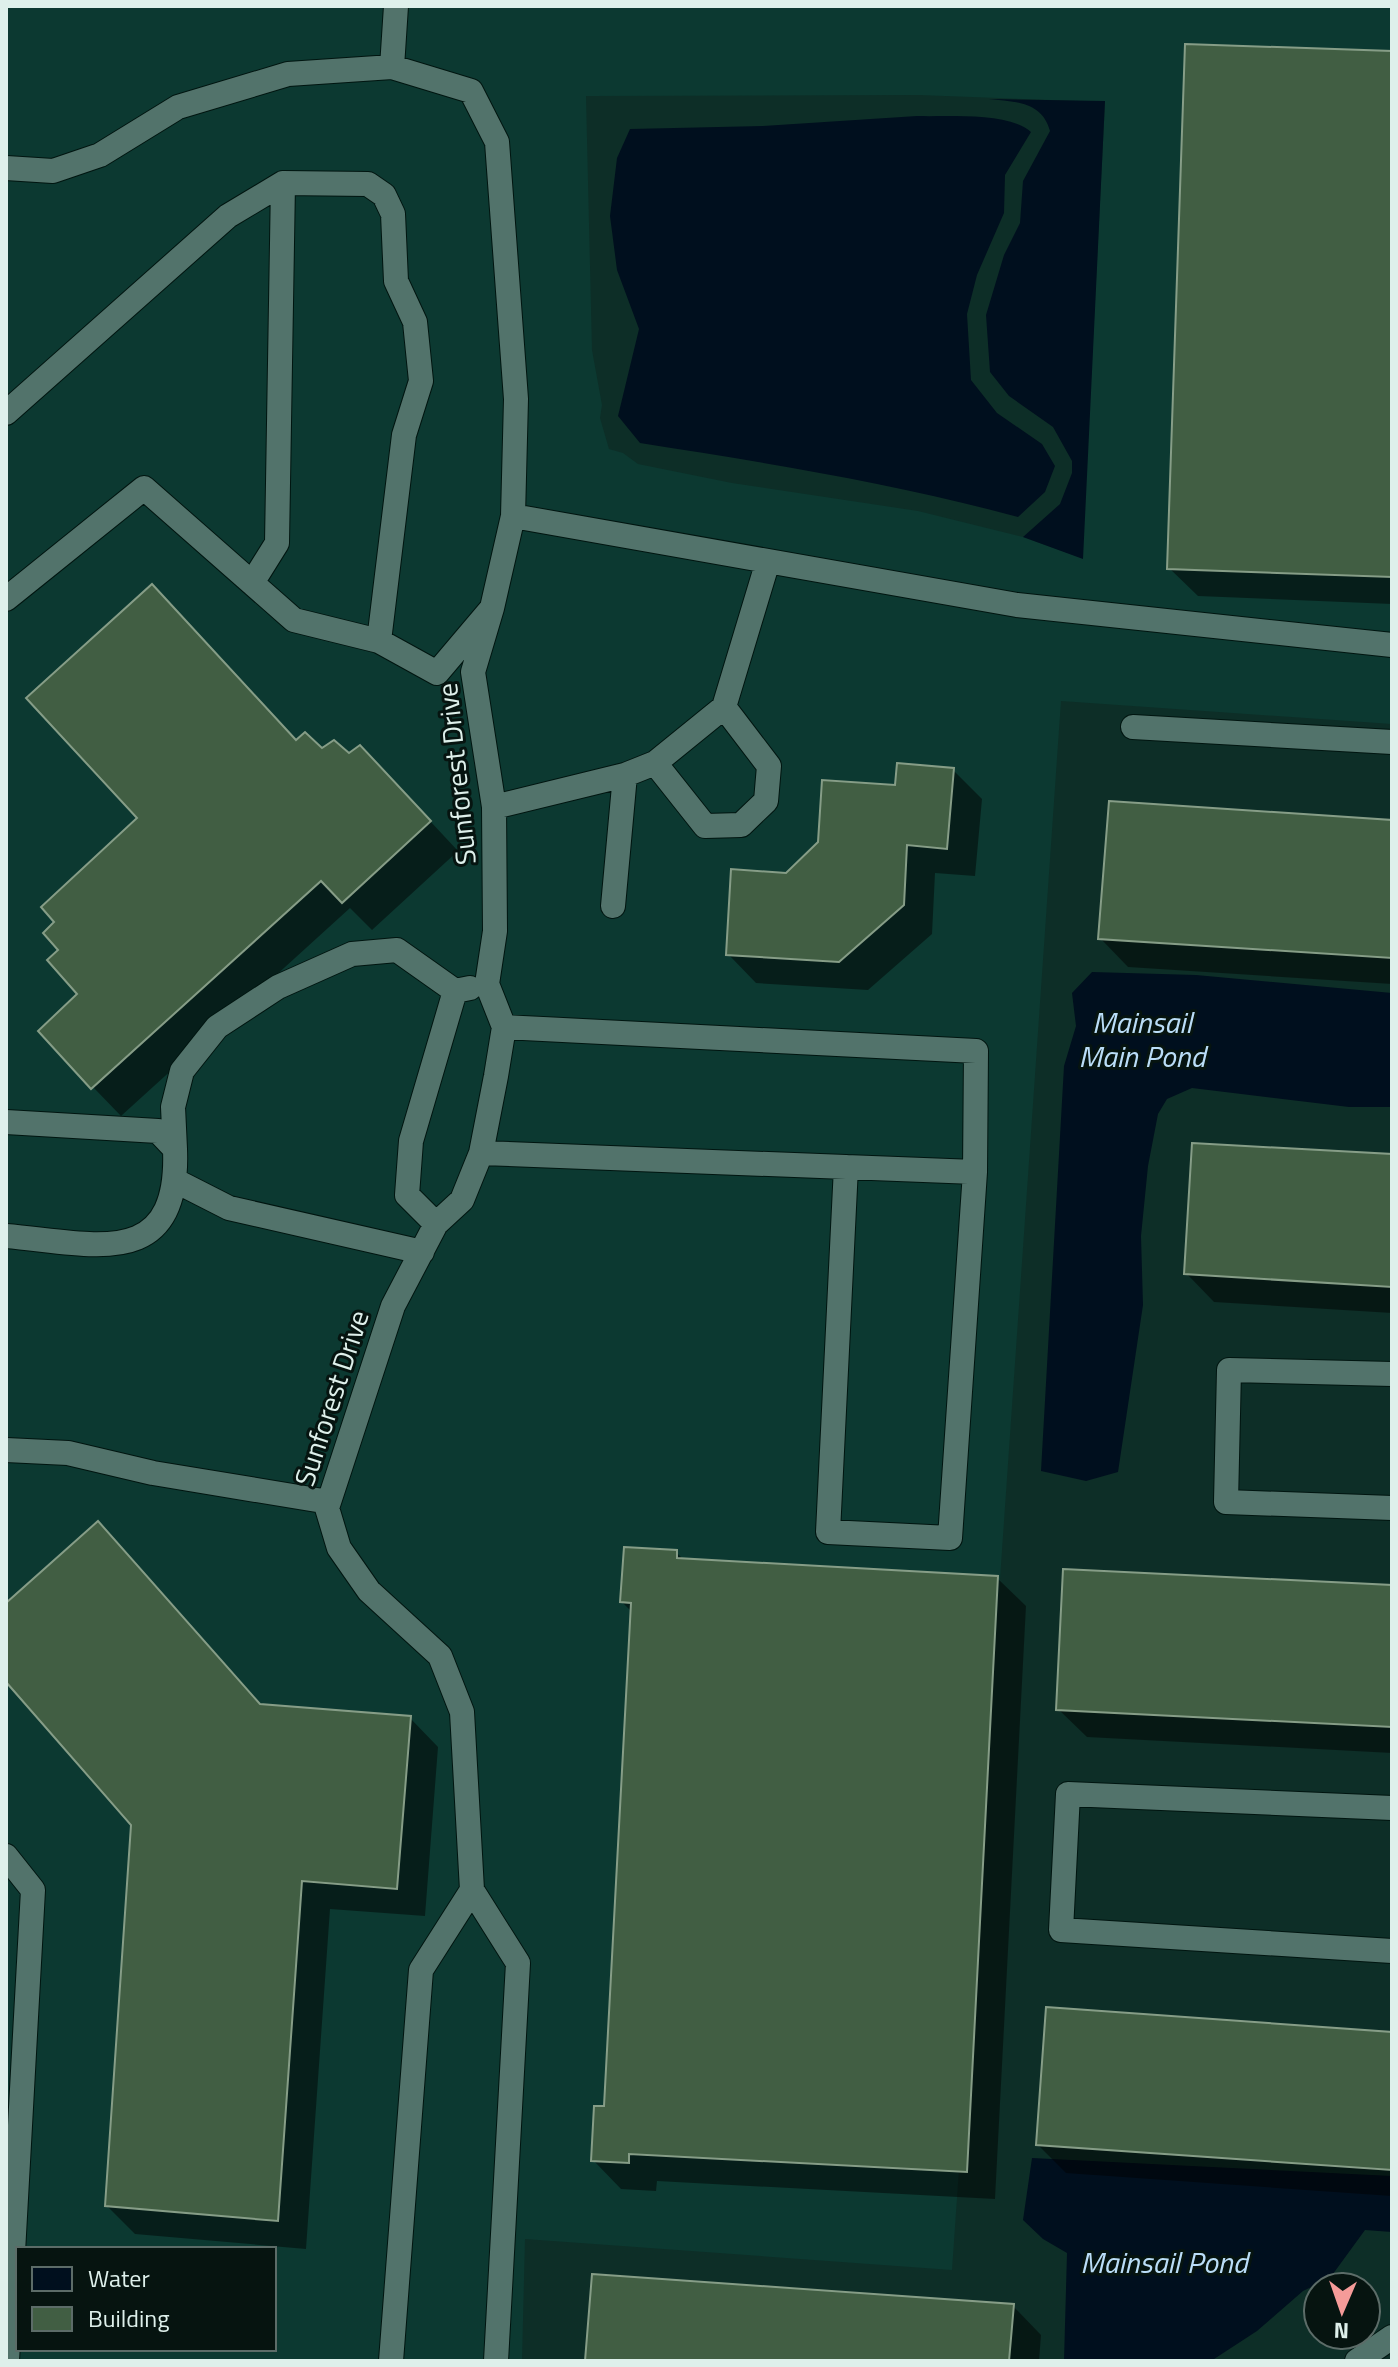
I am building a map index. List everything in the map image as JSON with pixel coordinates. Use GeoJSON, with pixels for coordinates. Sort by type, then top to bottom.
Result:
{"type":"FeatureCollection","features":[{"type":"Feature","properties":{"kind":"lane"},"geometry":{"type":"LineString","coordinates":[[6,168],[53,171],[100,155],[178,107],[288,74],[392,67],[396,6]]}},
{"type":"Feature","properties":{"kind":"lane","name":"Sunforest Drive"},"geometry":{"type":"LineString","coordinates":[[392,67],[471,91],[497,142],[516,399],[513,516],[492,608],[473,672],[494,807],[496,918],[487,984],[504,1027],[481,1153],[462,1200],[436,1224],[393,1306],[327,1508],[339,1548],[369,1591],[440,1656],[462,1712],[472,1890]]}},
{"type":"Feature","properties":{"kind":"lane"},"geometry":{"type":"LineString","coordinates":[[252,583],[277,543],[283,183]]}},
{"type":"Feature","properties":{"kind":"lane"},"geometry":{"type":"LineString","coordinates":[[6,413],[228,216],[283,183],[368,184],[384,195],[393,214],[396,281],[415,322],[421,381],[404,435],[379,641]]}},
{"type":"Feature","properties":{"kind":"lane"},"geometry":{"type":"LineString","coordinates":[[6,599],[144,488],[294,620],[379,641],[437,673],[492,608]]}},
{"type":"Feature","properties":{"kind":"lane"},"geometry":{"type":"LineString","coordinates":[[513,516],[1017,605],[1392,645]]}},
{"type":"Feature","properties":{"kind":"lane"},"geometry":{"type":"LineString","coordinates":[[494,807],[625,775],[655,763],[724,707],[768,561]]}},
{"type":"Feature","properties":{"kind":"lane"},"geometry":{"type":"LineString","coordinates":[[655,763],[705,826],[741,825],[766,801],[769,766],[724,707]]}},
{"type":"Feature","properties":{"kind":"lane"},"geometry":{"type":"LineString","coordinates":[[1133,727],[1392,742]]}},
{"type":"Feature","properties":{"kind":"lane"},"geometry":{"type":"LineString","coordinates":[[613,906],[625,775]]}},
{"type":"Feature","properties":{"kind":"lane"},"geometry":{"type":"LineString","coordinates":[[6,1236],[123,1245],[149,1234],[167,1211],[176,1181],[173,1107],[182,1071],[217,1027],[278,987],[352,954],[397,950],[455,991],[487,984]]}},
{"type":"Feature","properties":{"kind":"lane"},"geometry":{"type":"LineString","coordinates":[[436,1224],[407,1195],[411,1141],[455,991]]}},
{"type":"Feature","properties":{"kind":"lane"},"geometry":{"type":"LineString","coordinates":[[504,1027],[976,1051],[975,1172],[950,1538],[828,1532],[846,1167]]}},
{"type":"Feature","properties":{"kind":"lane"},"geometry":{"type":"LineString","coordinates":[[6,1122],[158,1131],[175,1149]]}},
{"type":"Feature","properties":{"kind":"lane"},"geometry":{"type":"LineString","coordinates":[[481,1153],[975,1172]]}},
{"type":"Feature","properties":{"kind":"lane"},"geometry":{"type":"LineString","coordinates":[[176,1181],[229,1208],[422,1252]]}},
{"type":"Feature","properties":{"kind":"lane"},"geometry":{"type":"LineString","coordinates":[[1392,1374],[1229,1370],[1226,1502],[1392,1508]]}},
{"type":"Feature","properties":{"kind":"lane"},"geometry":{"type":"LineString","coordinates":[[6,1450],[68,1453],[153,1473],[329,1502]]}},
{"type":"Feature","properties":{"kind":"lane"},"geometry":{"type":"LineString","coordinates":[[1392,1808],[1068,1794],[1061,1930],[1392,1951]]}},
{"type":"Feature","properties":{"kind":"lane"},"geometry":{"type":"LineString","coordinates":[[6,1856],[33,1890],[7,2361]]}},
{"type":"Feature","properties":{"kind":"lane"},"geometry":{"type":"LineString","coordinates":[[391,2361],[421,1970],[472,1890],[518,1963],[496,2361]]}},
{"type":"Feature","properties":{"kind":"lane"},"geometry":{"type":"LineString","coordinates":[[1362,2360],[1392,2337]]}},
{"type":"Feature","properties":{"kind":"shaded area"},"geometry":{"type":"Polygon","coordinates":[[[6,6],[1392,6],[1392,724],[1061,701],[952,2270],[525,2239],[522,2361],[6,2361],[6,6]],[[919,95],[586,96],[592,350],[602,405],[600,418],[609,449],[623,453],[638,464],[732,483],[918,511],[1023,537],[1082,558],[1105,102],[919,95]]]}},
{"type":"Feature","properties":{"kind":"water"},"geometry":{"type":"Polygon","coordinates":[[[989,99],[1105,101],[1083,559],[1023,537],[1060,504],[1072,473],[1072,461],[1053,427],[1009,396],[990,372],[986,315],[1004,255],[1020,223],[1023,181],[1050,131],[1046,121],[1034,108],[989,99]]]}},
{"type":"Feature","properties":{"kind":"water"},"geometry":{"type":"Polygon","coordinates":[[[917,116],[994,118],[1009,121],[1031,132],[1005,175],[1004,213],[977,275],[967,314],[971,380],[997,413],[1042,444],[1055,466],[1045,492],[1018,517],[877,484],[640,443],[618,416],[639,329],[617,270],[610,216],[617,158],[630,129],[763,126],[917,116]]]}},
{"type":"Feature","properties":{"kind":"water","name":"Mainsail Main Pond"},"geometry":{"type":"Polygon","coordinates":[[[1092,972],[1196,975],[1392,993],[1392,1107],[1349,1107],[1192,1088],[1167,1099],[1158,1114],[1148,1166],[1141,1236],[1143,1305],[1118,1472],[1086,1481],[1041,1471],[1064,1066],[1076,1026],[1072,993],[1092,972]]]}},
{"type":"Feature","properties":{"kind":"water","name":"Mainsail Pond"},"geometry":{"type":"Polygon","coordinates":[[[1032,2158],[1392,2176],[1392,2232],[1365,2230],[1335,2271],[1302,2271],[1302,2292],[1257,2331],[1211,2361],[1064,2361],[1067,2253],[1043,2239],[1023,2220],[1032,2158]]]}},
{"type":"Feature","properties":{"kind":"building"},"geometry":{"type":"Polygon","coordinates":[[[1185,44],[1392,51],[1392,577],[1167,569],[1185,44]]]}},
{"type":"Feature","properties":{"kind":"building"},"geometry":{"type":"Polygon","coordinates":[[[152,584],[296,740],[305,732],[322,748],[334,740],[349,753],[360,745],[431,821],[342,903],[321,881],[91,1089],[38,1031],[77,994],[47,960],[58,950],[43,933],[54,922],[41,907],[137,818],[26,698],[152,584]]]}},
{"type":"Feature","properties":{"kind":"building"},"geometry":{"type":"Polygon","coordinates":[[[897,763],[954,768],[947,849],[907,845],[904,905],[839,962],[726,955],[731,869],[786,873],[818,842],[822,780],[895,785],[897,763]]]}},
{"type":"Feature","properties":{"kind":"building"},"geometry":{"type":"Polygon","coordinates":[[[1109,801],[1392,820],[1392,958],[1098,939],[1109,801]]]}},
{"type":"Feature","properties":{"kind":"building"},"geometry":{"type":"Polygon","coordinates":[[[1192,1143],[1392,1154],[1392,1287],[1184,1274],[1192,1143]]]}},
{"type":"Feature","properties":{"kind":"building"},"geometry":{"type":"Polygon","coordinates":[[[98,1521],[260,1704],[411,1716],[397,1889],[302,1881],[278,2221],[105,2206],[131,1825],[6,1682],[6,1603],[98,1521]]]}},
{"type":"Feature","properties":{"kind":"building"},"geometry":{"type":"Polygon","coordinates":[[[624,1547],[677,1550],[677,1558],[998,1576],[967,2172],[629,2154],[629,2163],[591,2161],[594,2106],[604,2106],[631,1603],[620,1602],[624,1547]]]}},
{"type":"Feature","properties":{"kind":"building"},"geometry":{"type":"Polygon","coordinates":[[[1063,1569],[1392,1585],[1392,1727],[1056,1710],[1063,1569]]]}},
{"type":"Feature","properties":{"kind":"building"},"geometry":{"type":"Polygon","coordinates":[[[1046,2007],[1392,2032],[1392,2170],[1036,2145],[1046,2007]]]}},
{"type":"Feature","properties":{"kind":"building"},"geometry":{"type":"Polygon","coordinates":[[[592,2274],[1014,2304],[1009,2361],[585,2361],[592,2274]]]}}]}
